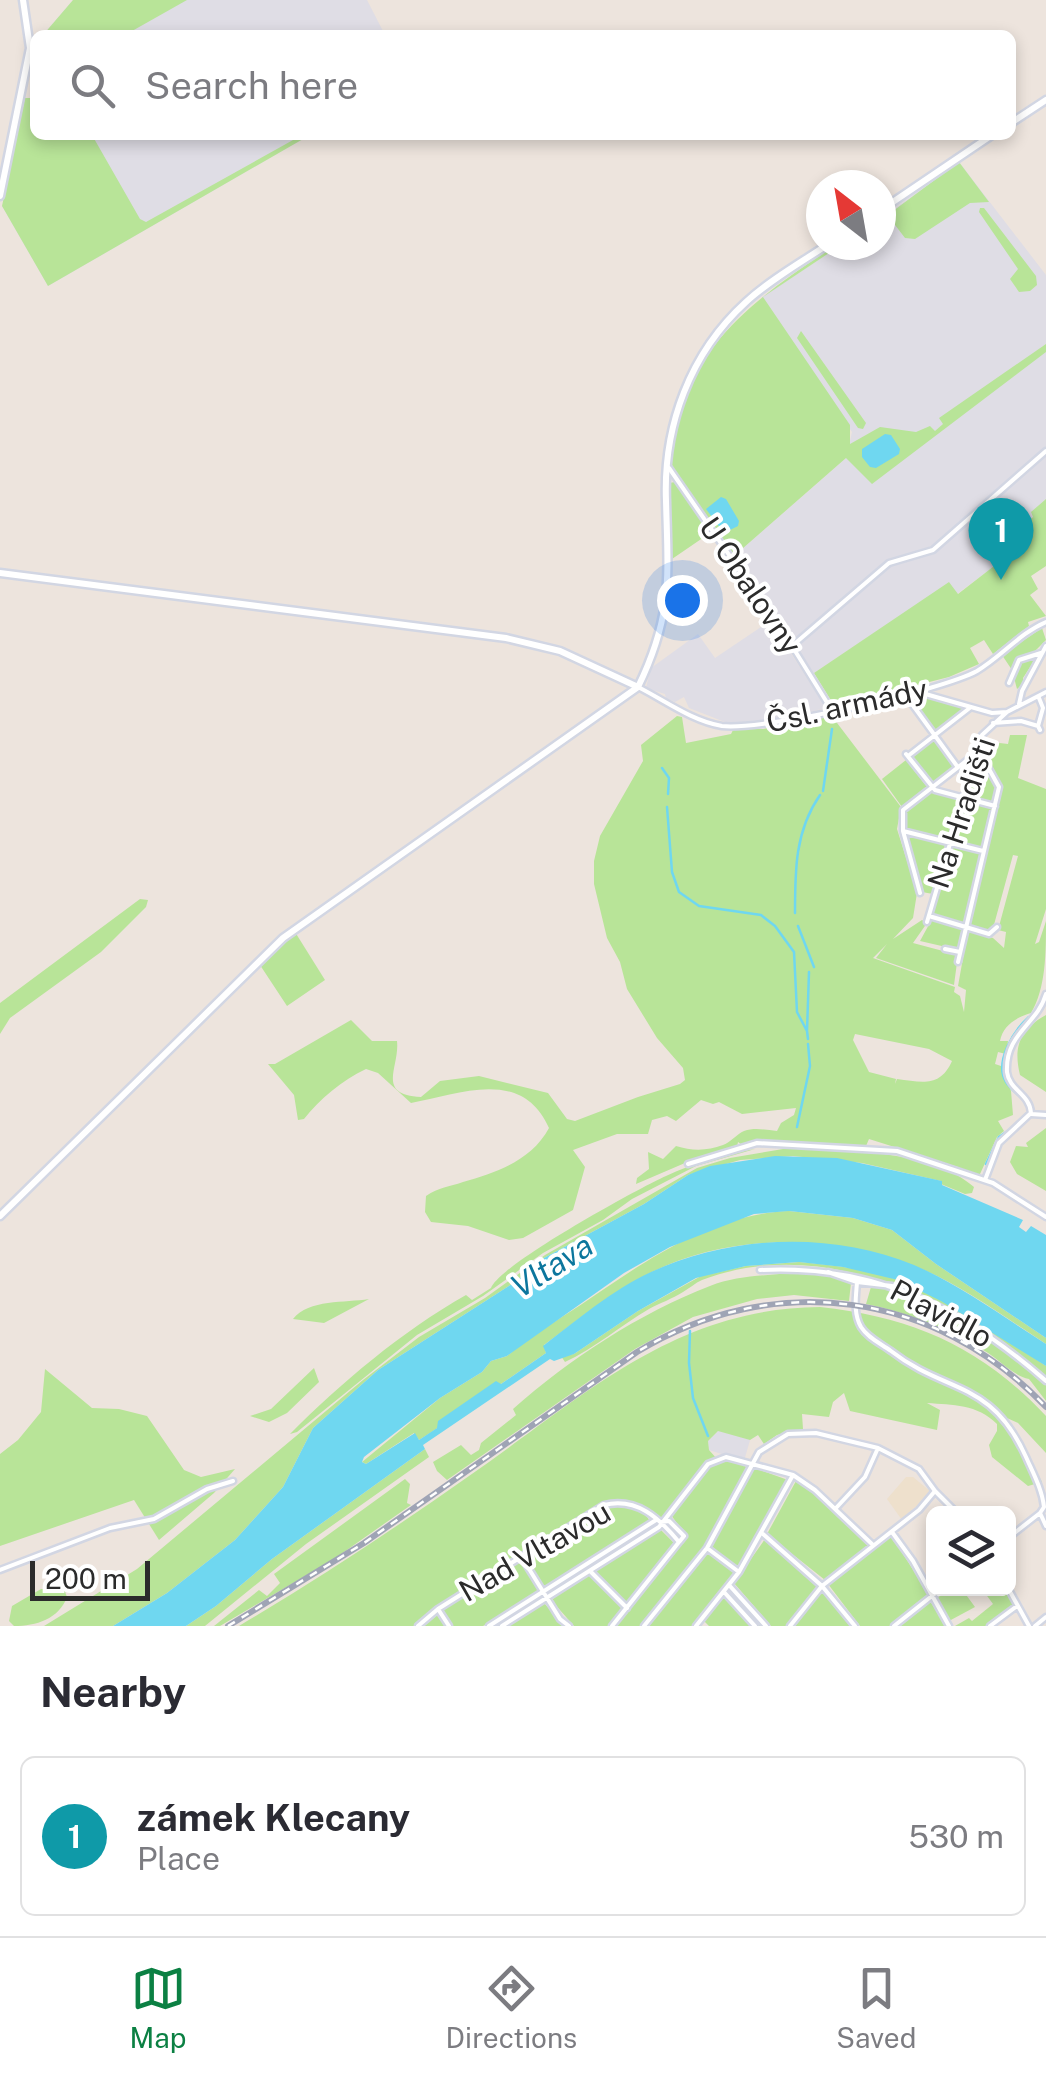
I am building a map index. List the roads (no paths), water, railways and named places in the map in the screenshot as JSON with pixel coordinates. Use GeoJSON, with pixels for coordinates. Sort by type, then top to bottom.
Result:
{"type":"FeatureCollection","features":[{"type":"Feature","properties":{"kind":"street"},"geometry":{"type":"LineString","coordinates":[[0,196],[30,48],[23,0]]}},
{"type":"Feature","properties":{"kind":"street"},"geometry":{"type":"LineString","coordinates":[[1016,120],[1046,100]]}},
{"type":"Feature","properties":{"kind":"street"},"geometry":{"type":"LineString","coordinates":[[896,200],[985,140]]}},
{"type":"Feature","properties":{"kind":"street"},"geometry":{"type":"LineString","coordinates":[[0,1216],[283,938],[638,687],[657,644],[668,599],[666,464],[678,407],[694,367],[710,342],[748,299],[806,259]]}},
{"type":"Feature","properties":{"kind":"street"},"geometry":{"type":"LineString","coordinates":[[792,646],[889,563],[933,550],[1046,451]]}},
{"type":"Feature","properties":{"kind":"street","name":"U Obalovny"},"geometry":{"type":"LineString","coordinates":[[666,464],[792,646],[831,710]]}},
{"type":"Feature","properties":{"kind":"street"},"geometry":{"type":"LineString","coordinates":[[0,573],[506,638],[560,650],[638,687]]}},
{"type":"Feature","properties":{"kind":"street","name":"Čsl. armády"},"geometry":{"type":"LineString","coordinates":[[638,687],[721,726],[758,726],[946,684],[978,670],[1026,632],[1045,624]]}},
{"type":"Feature","properties":{"kind":"street"},"geometry":{"type":"LineString","coordinates":[[1019,706],[1022,691],[1046,646]]}},
{"type":"Feature","properties":{"kind":"street"},"geometry":{"type":"LineString","coordinates":[[1009,683],[1019,660],[1041,653]]}},
{"type":"Feature","properties":{"kind":"street"},"geometry":{"type":"LineString","coordinates":[[920,690],[992,712],[1007,712]]}},
{"type":"Feature","properties":{"kind":"street","name":"Na Hradišti"},"geometry":{"type":"LineString","coordinates":[[966,926],[928,919],[962,797],[980,752],[982,734],[1007,712],[1046,692]]}},
{"type":"Feature","properties":{"kind":"street"},"geometry":{"type":"LineString","coordinates":[[904,694],[958,767]]}},
{"type":"Feature","properties":{"kind":"street"},"geometry":{"type":"LineString","coordinates":[[993,723],[1021,721],[1039,728],[1043,708],[1038,697]]}},
{"type":"Feature","properties":{"kind":"street"},"geometry":{"type":"LineString","coordinates":[[972,706],[907,755],[932,788],[995,806]]}},
{"type":"Feature","properties":{"kind":"street"},"geometry":{"type":"LineString","coordinates":[[920,892],[902,831],[904,810],[980,752],[1000,787],[958,962]]}},
{"type":"Feature","properties":{"kind":"street"},"geometry":{"type":"LineString","coordinates":[[902,831],[984,851]]}},
{"type":"Feature","properties":{"kind":"street"},"geometry":{"type":"LineString","coordinates":[[966,926],[990,934],[997,927]]}},
{"type":"Feature","properties":{"kind":"street"},"geometry":{"type":"LineString","coordinates":[[946,949],[960,952]]}},
{"type":"Feature","properties":{"kind":"street"},"geometry":{"type":"LineString","coordinates":[[971,1184],[981,1180],[999,1143],[1030,1113],[1029,1101],[1009,1080],[1008,1067],[1016,1035],[1038,1013],[1046,994]]}},
{"type":"Feature","properties":{"kind":"street"},"geometry":{"type":"LineString","coordinates":[[1030,1113],[1046,1115]]}},
{"type":"Feature","properties":{"kind":"street"},"geometry":{"type":"LineString","coordinates":[[688,1164],[757,1143],[897,1151],[981,1180],[1046,1218]]}},
{"type":"Feature","properties":{"kind":"street","name":"Plavidlo"},"geometry":{"type":"LineString","coordinates":[[760,1270],[825,1270],[892,1286],[929,1301],[979,1330],[1046,1381]]}},
{"type":"Feature","properties":{"kind":"street","name":"Plavidlo"},"geometry":{"type":"LineString","coordinates":[[825,1270],[857,1282],[892,1286]]}},
{"type":"Feature","properties":{"kind":"street"},"geometry":{"type":"LineString","coordinates":[[857,1282],[855,1312],[870,1338],[901,1360],[970,1391],[993,1406],[1015,1432],[1043,1496],[1044,1507],[1016,1532]]}},
{"type":"Feature","properties":{"kind":"street"},"geometry":{"type":"LineString","coordinates":[[644,1626],[707,1548],[752,1464],[771,1442],[800,1431],[878,1448],[919,1469],[950,1506]]}},
{"type":"Feature","properties":{"kind":"street"},"geometry":{"type":"LineString","coordinates":[[836,1508],[865,1478],[878,1448]]}},
{"type":"Feature","properties":{"kind":"street"},"geometry":{"type":"LineString","coordinates":[[489,1626],[658,1521],[708,1464],[726,1457],[793,1475],[836,1508],[873,1545]]}},
{"type":"Feature","properties":{"kind":"street"},"geometry":{"type":"LineString","coordinates":[[701,1624],[763,1534],[793,1475]]}},
{"type":"Feature","properties":{"kind":"street"},"geometry":{"type":"LineString","coordinates":[[0,1570],[110,1528],[154,1519],[207,1490],[234,1481]]}},
{"type":"Feature","properties":{"kind":"street"},"geometry":{"type":"LineString","coordinates":[[790,1626],[822,1586],[918,1510],[935,1491]]}},
{"type":"Feature","properties":{"kind":"street","name":"Nad Vltavou"},"geometry":{"type":"LineString","coordinates":[[418,1626],[438,1609],[604,1505],[625,1502],[639,1506],[658,1521]]}},
{"type":"Feature","properties":{"kind":"street"},"geometry":{"type":"LineString","coordinates":[[1040,1514],[1046,1526]]}},
{"type":"Feature","properties":{"kind":"street"},"geometry":{"type":"LineString","coordinates":[[612,1626],[684,1536],[669,1520],[658,1521]]}},
{"type":"Feature","properties":{"kind":"street"},"geometry":{"type":"LineString","coordinates":[[503,1626],[659,1527],[658,1521]]}},
{"type":"Feature","properties":{"kind":"street"},"geometry":{"type":"LineString","coordinates":[[892,1531],[926,1584]]}},
{"type":"Feature","properties":{"kind":"street"},"geometry":{"type":"LineString","coordinates":[[763,1534],[822,1586],[856,1626]]}},
{"type":"Feature","properties":{"kind":"street"},"geometry":{"type":"LineString","coordinates":[[707,1548],[739,1572]]}},
{"type":"Feature","properties":{"kind":"street"},"geometry":{"type":"LineString","coordinates":[[521,1556],[569,1626]]}},
{"type":"Feature","properties":{"kind":"street"},"geometry":{"type":"LineString","coordinates":[[590,1571],[627,1608]]}},
{"type":"Feature","properties":{"kind":"street"},"geometry":{"type":"LineString","coordinates":[[730,1585],[766,1626]]}},
{"type":"Feature","properties":{"kind":"street"},"geometry":{"type":"LineString","coordinates":[[724,1592],[755,1626]]}},
{"type":"Feature","properties":{"kind":"street"},"geometry":{"type":"LineString","coordinates":[[894,1626],[932,1596]]}},
{"type":"Feature","properties":{"kind":"street"},"geometry":{"type":"LineString","coordinates":[[934,1596],[949,1626]]}},
{"type":"Feature","properties":{"kind":"street"},"geometry":{"type":"LineString","coordinates":[[1012,1596],[1032,1626],[1046,1617]]}},
{"type":"Feature","properties":{"kind":"street"},"geometry":{"type":"LineString","coordinates":[[990,1626],[1017,1606]]}},
{"type":"Feature","properties":{"kind":"street"},"geometry":{"type":"LineString","coordinates":[[438,1609],[448,1626]]}},
{"type":"Feature","properties":{"kind":"water"},"geometry":{"type":"Polygon","coordinates":[[[885,434],[891,435],[899,454],[876,468],[870,467],[862,457],[862,449],[885,434]]]}},
{"type":"Feature","properties":{"kind":"water"},"geometry":{"type":"Polygon","coordinates":[[[721,497],[739,521],[738,526],[724,533],[706,509],[721,497]]]}},
{"type":"Feature","properties":{"kind":"water","name":"Vltava"},"geometry":{"type":"Polygon","coordinates":[[[775,1156],[837,1158],[942,1181],[942,1185],[1023,1220],[1019,1227],[1026,1232],[1031,1226],[1046,1235],[1046,1338],[892,1230],[853,1218],[789,1211],[754,1214],[670,1247],[624,1273],[507,1356],[491,1361],[482,1372],[440,1398],[362,1462],[366,1464],[415,1433],[419,1440],[437,1428],[438,1421],[496,1381],[501,1384],[546,1353],[543,1346],[637,1279],[682,1260],[748,1245],[816,1243],[882,1254],[914,1265],[965,1292],[1046,1344],[1046,1366],[941,1301],[898,1280],[799,1262],[746,1266],[696,1278],[574,1354],[550,1359],[423,1445],[425,1449],[186,1626],[113,1626],[167,1593],[235,1540],[283,1487],[313,1428],[378,1370],[515,1282],[544,1258],[644,1204],[688,1175],[710,1166],[775,1156]]]}},
{"type":"Feature","properties":{"kind":"waterway"},"geometry":{"type":"LineString","coordinates":[[823,791],[832,729]]}},
{"type":"Feature","properties":{"kind":"waterway"},"geometry":{"type":"LineString","coordinates":[[662,768],[669,778],[668,794]]}},
{"type":"Feature","properties":{"kind":"waterway"},"geometry":{"type":"LineString","coordinates":[[795,913],[801,837],[820,795]]}},
{"type":"Feature","properties":{"kind":"waterway"},"geometry":{"type":"LineString","coordinates":[[667,807],[672,872],[679,892],[699,906],[761,915],[775,926],[794,952],[797,1012],[808,1039]]}},
{"type":"Feature","properties":{"kind":"waterway"},"geometry":{"type":"LineString","coordinates":[[798,926],[814,967]]}},
{"type":"Feature","properties":{"kind":"waterway"},"geometry":{"type":"LineString","coordinates":[[807,1031],[809,972]]}},
{"type":"Feature","properties":{"kind":"waterway"},"geometry":{"type":"LineString","coordinates":[[1024,1100],[1006,1082],[1002,1065],[1012,1038],[1029,1017]]}},
{"type":"Feature","properties":{"kind":"waterway"},"geometry":{"type":"LineString","coordinates":[[797,1127],[810,1066],[808,1044]]}},
{"type":"Feature","properties":{"kind":"waterway"},"geometry":{"type":"LineString","coordinates":[[986,1164],[999,1137],[1015,1126]]}},
{"type":"Feature","properties":{"kind":"waterway"},"geometry":{"type":"LineString","coordinates":[[690,1331],[693,1398],[708,1436]]}},
{"type":"Feature","properties":{"kind":"railway"},"geometry":{"type":"LineString","coordinates":[[228,1626],[364,1543],[637,1352],[689,1326],[743,1309],[798,1302],[852,1305],[904,1317],[955,1338],[1002,1368],[1046,1407]]}},
{"type":"Feature","properties":{"kind":"place","name":"zámek Klecany"},"geometry":{"type":"Point","coordinates":[1001,580]}}]}
